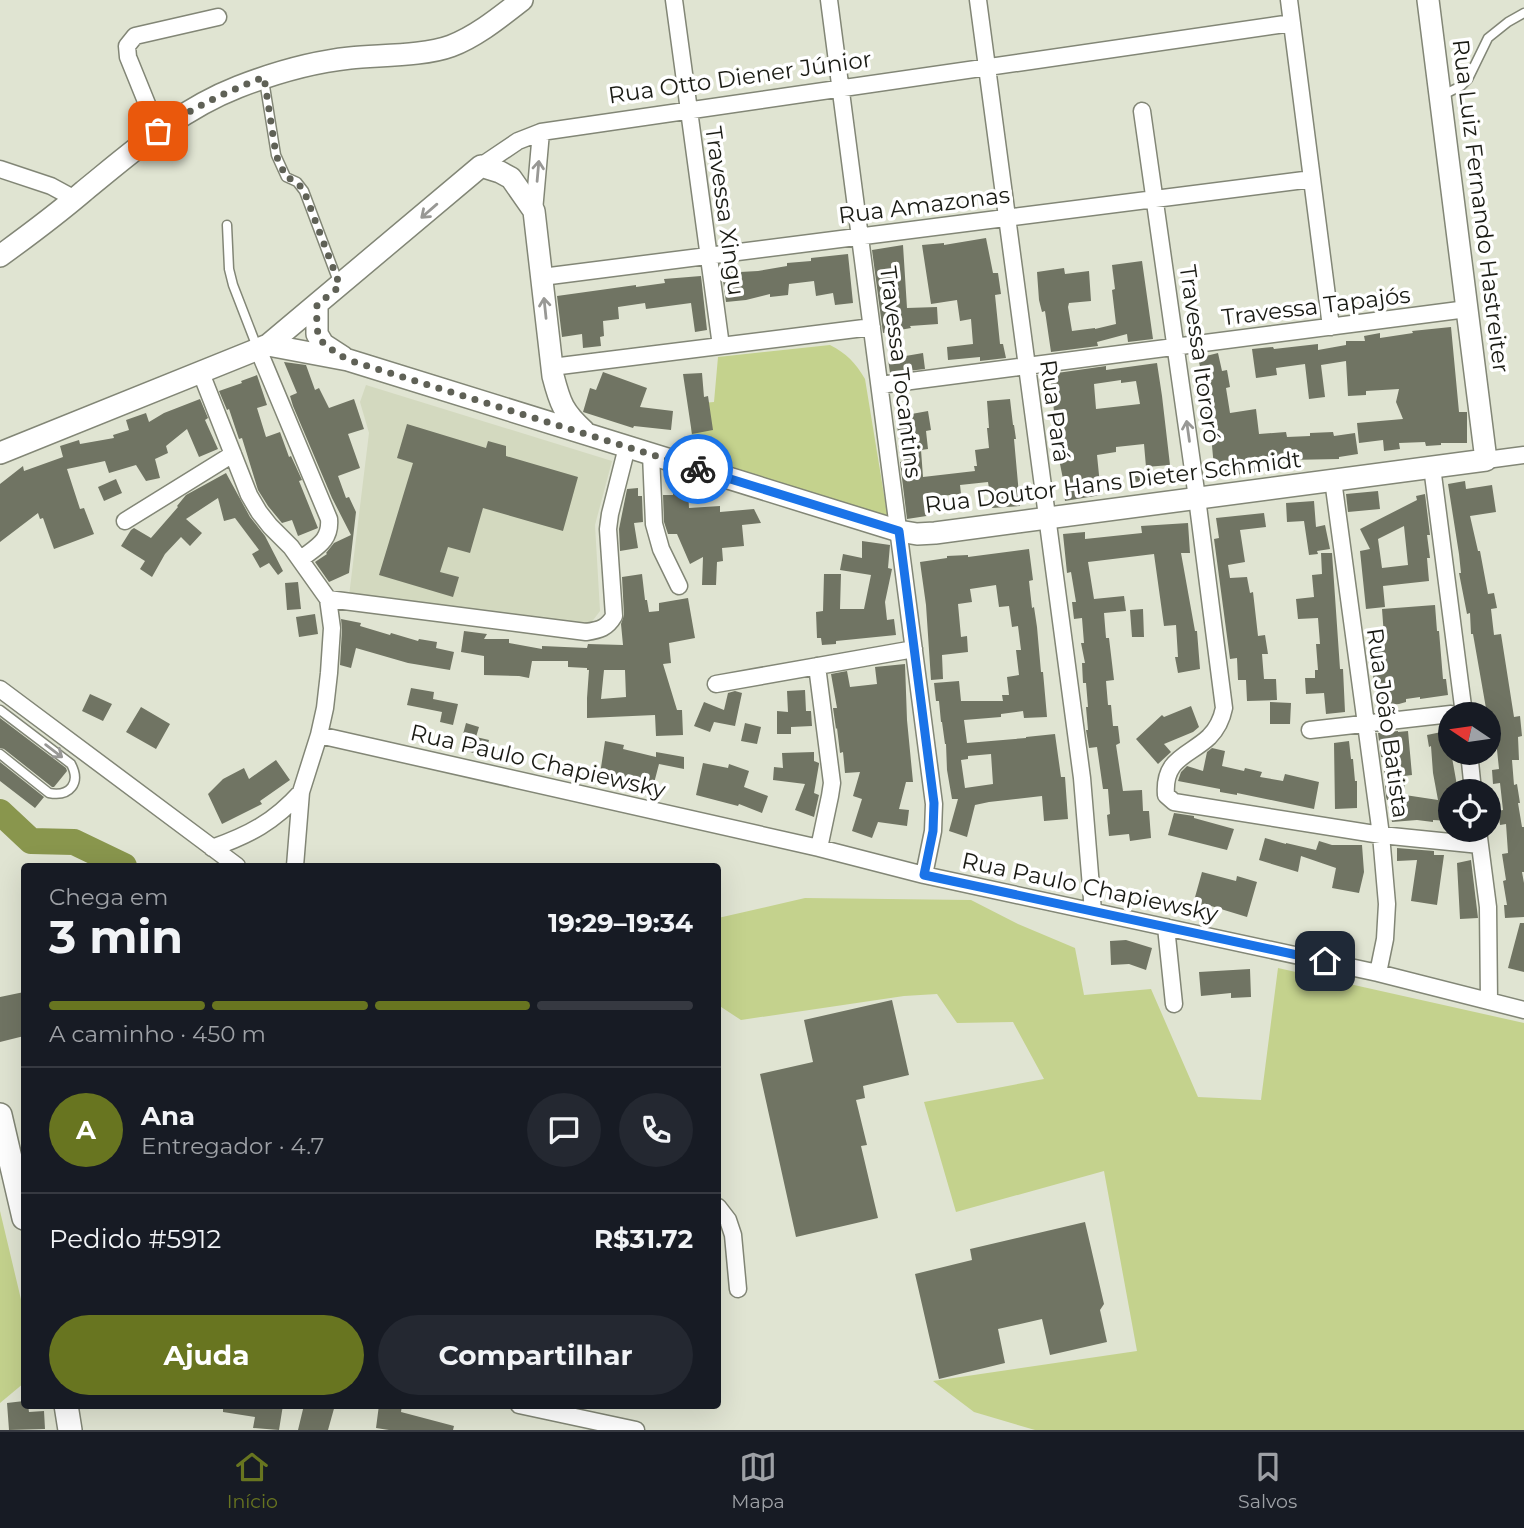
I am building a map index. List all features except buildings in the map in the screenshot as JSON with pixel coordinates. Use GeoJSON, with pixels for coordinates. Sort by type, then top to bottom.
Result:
{"type":"FeatureCollection","features":[{"type":"Feature","properties":{"kind":"main road"},"geometry":{"type":"LineString","coordinates":[[0,1115],[21,1205]]}},
{"type":"Feature","properties":{"kind":"main road"},"geometry":{"type":"LineString","coordinates":[[67,1409],[70,1430]]}},
{"type":"Feature","properties":{"kind":"street"},"geometry":{"type":"LineString","coordinates":[[0,256],[158,131],[234,88],[329,60],[435,50],[450,46],[481,30],[522,0]]}},
{"type":"Feature","properties":{"kind":"street","name":"Travessa Xingu"},"geometry":{"type":"LineString","coordinates":[[674,0],[721,346]]}},
{"type":"Feature","properties":{"kind":"street","name":"Travessa Tocantins"},"geometry":{"type":"LineString","coordinates":[[829,0],[934,803],[933,831],[924,875]]}},
{"type":"Feature","properties":{"kind":"street","name":"Rua Pará"},"geometry":{"type":"LineString","coordinates":[[978,0],[1082,778],[1093,911]]}},
{"type":"Feature","properties":{"kind":"street"},"geometry":{"type":"LineString","coordinates":[[1289,0],[1331,327]]}},
{"type":"Feature","properties":{"kind":"street","name":"Rua Luiz Fernando Hastreiter"},"geometry":{"type":"LineString","coordinates":[[1428,0],[1486,460]]}},
{"type":"Feature","properties":{"kind":"street"},"geometry":{"type":"LineString","coordinates":[[158,131],[128,57],[127,46],[135,36],[218,17]]}},
{"type":"Feature","properties":{"kind":"street","name":"Rua Otto Diener Júnior"},"geometry":{"type":"LineString","coordinates":[[263,347],[340,286],[481,166],[518,141],[541,132],[1292,23]]}},
{"type":"Feature","properties":{"kind":"street","name":"Travessa Itororó"},"geometry":{"type":"LineString","coordinates":[[1142,111],[1224,708],[1214,732],[1208,739],[1177,761],[1171,770],[1166,795],[1174,802],[1381,835]]}},
{"type":"Feature","properties":{"kind":"street"},"geometry":{"type":"LineString","coordinates":[[541,132],[534,211],[552,371],[559,401],[569,417],[588,435]]}},
{"type":"Feature","properties":{"kind":"street"},"geometry":{"type":"LineString","coordinates":[[481,166],[511,178],[534,211]]}},
{"type":"Feature","properties":{"kind":"street"},"geometry":{"type":"LineString","coordinates":[[0,169],[51,186],[75,199]]}},
{"type":"Feature","properties":{"kind":"street","name":"Rua Amazonas"},"geometry":{"type":"LineString","coordinates":[[542,277],[1312,178]]}},
{"type":"Feature","properties":{"kind":"street"},"geometry":{"type":"LineString","coordinates":[[317,305],[317,334],[323,344],[348,360]]}},
{"type":"Feature","properties":{"kind":"street","name":"Travessa Tapajós"},"geometry":{"type":"LineString","coordinates":[[880,385],[1467,309]]}},
{"type":"Feature","properties":{"kind":"street"},"geometry":{"type":"LineString","coordinates":[[552,371],[872,327]]}},
{"type":"Feature","properties":{"kind":"street"},"geometry":{"type":"LineString","coordinates":[[0,453],[263,347],[329,519],[330,530],[326,539],[301,559]]}},
{"type":"Feature","properties":{"kind":"street","name":"Rua Doutor Hans Dieter Schmidt"},"geometry":{"type":"LineString","coordinates":[[263,347],[348,360],[899,531],[917,534],[1524,455]]}},
{"type":"Feature","properties":{"kind":"street"},"geometry":{"type":"LineString","coordinates":[[515,412],[537,409],[544,403],[548,396],[552,371]]}},
{"type":"Feature","properties":{"kind":"street"},"geometry":{"type":"LineString","coordinates":[[201,373],[249,495],[259,512],[301,559],[328,599],[332,628],[329,673],[319,735],[301,792],[295,863]]}},
{"type":"Feature","properties":{"kind":"street"},"geometry":{"type":"LineString","coordinates":[[328,599],[586,632],[609,625],[614,616],[608,529],[627,447]]}},
{"type":"Feature","properties":{"kind":"street"},"geometry":{"type":"LineString","coordinates":[[125,521],[233,454]]}},
{"type":"Feature","properties":{"kind":"street"},"geometry":{"type":"LineString","coordinates":[[651,454],[654,523],[661,549],[679,586]]}},
{"type":"Feature","properties":{"kind":"street"},"geometry":{"type":"LineString","coordinates":[[1432,467],[1457,702]]}},
{"type":"Feature","properties":{"kind":"street","name":"Rua João Batista"},"geometry":{"type":"LineString","coordinates":[[1333,480],[1381,835],[1387,904],[1385,939],[1378,973]]}},
{"type":"Feature","properties":{"kind":"street"},"geometry":{"type":"LineString","coordinates":[[716,684],[914,649]]}},
{"type":"Feature","properties":{"kind":"street"},"geometry":{"type":"LineString","coordinates":[[817,666],[832,783],[819,848]]}},
{"type":"Feature","properties":{"kind":"street"},"geometry":{"type":"LineString","coordinates":[[0,690],[233,863]]}},
{"type":"Feature","properties":{"kind":"street"},"geometry":{"type":"LineString","coordinates":[[1310,730],[1438,716]]}},
{"type":"Feature","properties":{"kind":"street","name":"Rua Paulo Chapiewsky"},"geometry":{"type":"LineString","coordinates":[[319,735],[819,848],[924,875],[1378,973],[1524,1010]]}},
{"type":"Feature","properties":{"kind":"street"},"geometry":{"type":"LineString","coordinates":[[212,848],[240,838],[259,827],[284,811],[301,792]]}},
{"type":"Feature","properties":{"kind":"street"},"geometry":{"type":"LineString","coordinates":[[1381,835],[1438,836]]}},
{"type":"Feature","properties":{"kind":"street"},"geometry":{"type":"LineString","coordinates":[[1480,842],[1488,907],[1489,1001]]}},
{"type":"Feature","properties":{"kind":"street"},"geometry":{"type":"LineString","coordinates":[[1166,927],[1174,1004]]}},
{"type":"Feature","properties":{"kind":"street"},"geometry":{"type":"LineString","coordinates":[[721,1211],[728,1220],[733,1235],[738,1289]]}},
{"type":"Feature","properties":{"kind":"street"},"geometry":{"type":"LineString","coordinates":[[538,1409],[636,1430]]}},
{"type":"Feature","properties":{"kind":"lane"},"geometry":{"type":"LineString","coordinates":[[1440,97],[1461,86],[1468,79],[1488,38],[1524,13]]}},
{"type":"Feature","properties":{"kind":"lane"},"geometry":{"type":"LineString","coordinates":[[264,77],[276,155],[286,177],[297,182],[304,191],[340,286]]}},
{"type":"Feature","properties":{"kind":"lane"},"geometry":{"type":"LineString","coordinates":[[227,225],[229,269],[233,285],[263,347]]}},
{"type":"Feature","properties":{"kind":"lane"},"geometry":{"type":"LineString","coordinates":[[0,710],[71,764],[75,771],[75,780],[66,793],[50,793],[0,754]]}},
{"type":"Feature","properties":{"kind":"shaded area"},"geometry":{"type":"Polygon","coordinates":[[[366,385],[612,461],[595,525],[600,611],[588,627],[349,596],[369,433],[360,402],[366,385]]]}},
{"type":"Feature","properties":{"kind":"green space"},"geometry":{"type":"Polygon","coordinates":[[[830,345],[850,359],[865,379],[888,519],[693,458],[690,404],[714,402],[718,357],[830,345]]]}},
{"type":"Feature","properties":{"kind":"green space"},"geometry":{"type":"Polygon","coordinates":[[[805,898],[971,900],[1075,948],[1084,995],[1151,989],[1198,1097],[1261,1100],[1278,968],[1524,1023],[1524,1430],[1035,1430],[974,1412],[933,1381],[1137,1351],[1104,1171],[956,1212],[924,1102],[1044,1079],[1013,1022],[957,1023],[937,994],[904,996],[741,1020],[721,1007],[721,917],[805,898]]]}},
{"type":"Feature","properties":{"kind":"green space"},"geometry":{"type":"Polygon","coordinates":[[[0,1211],[21,1299],[21,1386],[0,1403],[0,1211]]]}},
{"type":"Feature","properties":{"kind":"waterway"},"geometry":{"type":"LineString","coordinates":[[0,812],[31,841],[74,842],[118,863]]}},
{"type":"Feature","properties":{"kind":"way so far"},"geometry":{"type":"LineString","coordinates":[[158,131],[202,104],[264,77],[276,155],[286,177],[297,182],[304,191],[340,286],[317,305],[317,334],[323,344],[348,360],[698,469]]}},
{"type":"Feature","properties":{"kind":"route"},"geometry":{"type":"LineString","coordinates":[[698,469],[899,531],[934,803],[933,831],[924,875],[1325,961]]}}]}
